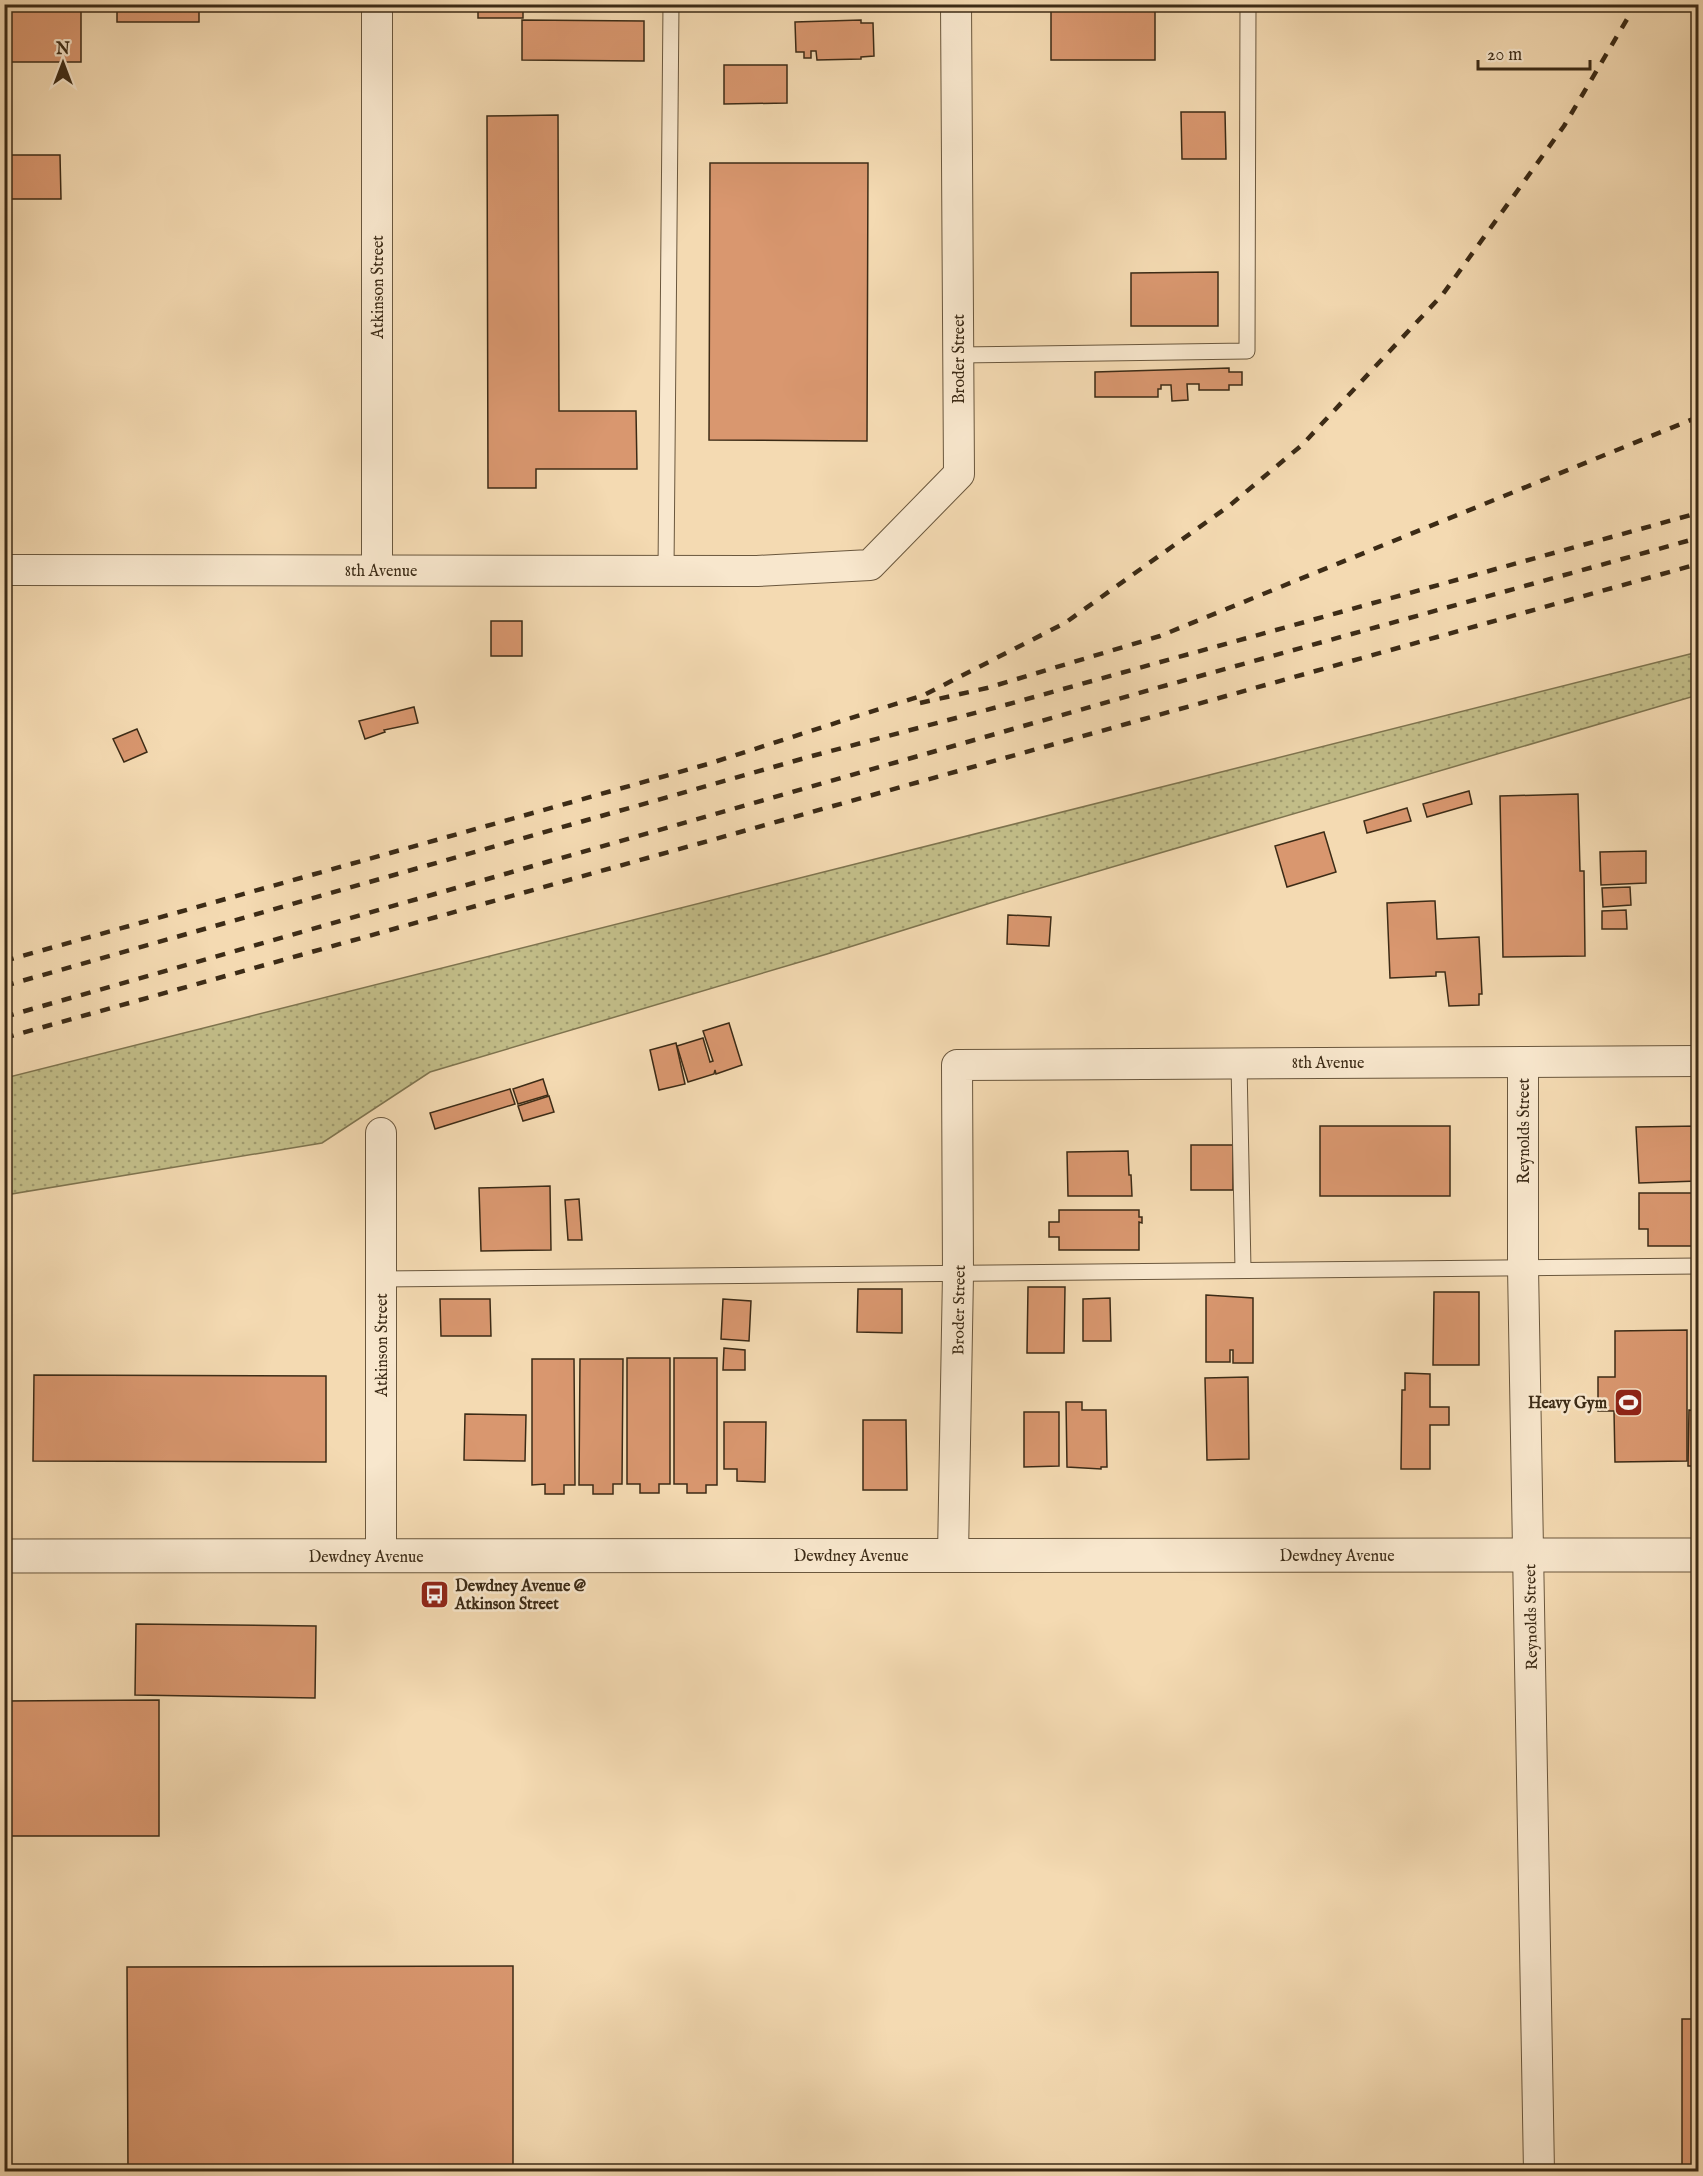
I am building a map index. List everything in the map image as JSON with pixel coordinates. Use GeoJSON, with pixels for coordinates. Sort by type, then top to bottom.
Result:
{"type":"FeatureCollection","features":[{"type":"Feature","properties":{"kind":"street","name":"Atkinson Street"},"geometry":{"type":"LineString","coordinates":[[377,4],[377,570]]}},
{"type":"Feature","properties":{"kind":"street","name":"Broder Street"},"geometry":{"type":"LineString","coordinates":[[757,571],[870,565],[959,474],[956,4]]}},
{"type":"Feature","properties":{"kind":"street","name":"8th Avenue"},"geometry":{"type":"LineString","coordinates":[[4,570],[757,571]]}},
{"type":"Feature","properties":{"kind":"street","name":"8th Avenue"},"geometry":{"type":"LineString","coordinates":[[957,1065],[1698,1061]]}},
{"type":"Feature","properties":{"kind":"street","name":"Reynolds Street"},"geometry":{"type":"LineString","coordinates":[[1523,1062],[1523,1267],[1539,2172]]}},
{"type":"Feature","properties":{"kind":"street","name":"Broder Street"},"geometry":{"type":"LineString","coordinates":[[953,1555],[958,1274],[957,1065]]}},
{"type":"Feature","properties":{"kind":"street","name":"Atkinson Street"},"geometry":{"type":"LineString","coordinates":[[381,1133],[381,1556]]}},
{"type":"Feature","properties":{"kind":"street","name":"Dewdney Avenue"},"geometry":{"type":"LineString","coordinates":[[4,1556],[1698,1555]]}},
{"type":"Feature","properties":{"kind":"lane"},"geometry":{"type":"LineString","coordinates":[[666,570],[671,4]]}},
{"type":"Feature","properties":{"kind":"lane"},"geometry":{"type":"LineString","coordinates":[[958,355],[1247,351],[1248,4]]}},
{"type":"Feature","properties":{"kind":"lane"},"geometry":{"type":"LineString","coordinates":[[1239,1063],[1243,1270]]}},
{"type":"Feature","properties":{"kind":"lane"},"geometry":{"type":"LineString","coordinates":[[381,1279],[1698,1266]]}},
{"type":"Feature","properties":{"kind":"shaded area"},"geometry":{"type":"Polygon","coordinates":[[[1698,652],[1698,695],[1000,900],[430,1072],[322,1143],[5,1195],[5,1078],[1698,652]]]}},
{"type":"Feature","properties":{"kind":"building"},"geometry":{"type":"Polygon","coordinates":[[[4,4],[81,4],[81,62],[4,62],[4,4]]]}},
{"type":"Feature","properties":{"kind":"building"},"geometry":{"type":"Polygon","coordinates":[[[117,4],[199,4],[199,22],[117,22],[117,4]]]}},
{"type":"Feature","properties":{"kind":"building"},"geometry":{"type":"Polygon","coordinates":[[[478,4],[543,4],[543,10],[523,10],[523,18],[478,18],[478,4]]]}},
{"type":"Feature","properties":{"kind":"building"},"geometry":{"type":"Polygon","coordinates":[[[1051,8],[1155,8],[1155,60],[1051,60],[1051,8]]]}},
{"type":"Feature","properties":{"kind":"building"},"geometry":{"type":"Polygon","coordinates":[[[522,20],[644,21],[644,61],[522,60],[522,20]]]}},
{"type":"Feature","properties":{"kind":"building"},"geometry":{"type":"Polygon","coordinates":[[[861,20],[861,23],[873,23],[874,56],[861,57],[861,59],[817,60],[816,51],[811,51],[811,58],[804,58],[804,52],[796,52],[795,22],[861,20]]]}},
{"type":"Feature","properties":{"kind":"building"},"geometry":{"type":"Polygon","coordinates":[[[724,65],[787,65],[787,103],[724,104],[724,65]]]}},
{"type":"Feature","properties":{"kind":"building"},"geometry":{"type":"Polygon","coordinates":[[[1181,112],[1225,112],[1226,159],[1182,159],[1181,112]]]}},
{"type":"Feature","properties":{"kind":"building"},"geometry":{"type":"Polygon","coordinates":[[[558,115],[559,411],[636,411],[637,469],[536,469],[536,488],[488,488],[487,116],[558,115]]]}},
{"type":"Feature","properties":{"kind":"building"},"geometry":{"type":"Polygon","coordinates":[[[4,155],[60,155],[61,199],[4,199],[4,155]]]}},
{"type":"Feature","properties":{"kind":"building"},"geometry":{"type":"Polygon","coordinates":[[[710,163],[868,163],[867,441],[709,440],[710,163]]]}},
{"type":"Feature","properties":{"kind":"building"},"geometry":{"type":"Polygon","coordinates":[[[1218,272],[1218,326],[1131,326],[1131,273],[1218,272]]]}},
{"type":"Feature","properties":{"kind":"building"},"geometry":{"type":"Polygon","coordinates":[[[1229,368],[1229,372],[1242,372],[1242,385],[1229,385],[1229,390],[1199,390],[1199,384],[1187,384],[1188,400],[1172,401],[1171,385],[1161,385],[1161,389],[1158,389],[1158,397],[1095,397],[1095,372],[1229,368]]]}},
{"type":"Feature","properties":{"kind":"building"},"geometry":{"type":"Polygon","coordinates":[[[491,621],[522,621],[522,656],[491,656],[491,621]]]}},
{"type":"Feature","properties":{"kind":"building"},"geometry":{"type":"Polygon","coordinates":[[[414,707],[418,723],[384,730],[385,732],[365,739],[359,721],[414,707]]]}},
{"type":"Feature","properties":{"kind":"building"},"geometry":{"type":"Polygon","coordinates":[[[137,729],[147,752],[124,762],[113,739],[137,729]]]}},
{"type":"Feature","properties":{"kind":"building"},"geometry":{"type":"Polygon","coordinates":[[[1469,791],[1472,804],[1427,817],[1423,804],[1469,791]]]}},
{"type":"Feature","properties":{"kind":"building"},"geometry":{"type":"Polygon","coordinates":[[[1578,794],[1580,871],[1584,871],[1585,956],[1503,957],[1500,796],[1578,794]]]}},
{"type":"Feature","properties":{"kind":"building"},"geometry":{"type":"Polygon","coordinates":[[[1407,808],[1411,821],[1367,833],[1364,821],[1407,808]]]}},
{"type":"Feature","properties":{"kind":"building"},"geometry":{"type":"Polygon","coordinates":[[[1324,832],[1336,872],[1287,887],[1275,846],[1324,832]]]}},
{"type":"Feature","properties":{"kind":"building"},"geometry":{"type":"Polygon","coordinates":[[[1646,851],[1646,883],[1601,885],[1600,852],[1646,851]]]}},
{"type":"Feature","properties":{"kind":"building"},"geometry":{"type":"Polygon","coordinates":[[[1630,887],[1631,905],[1603,907],[1602,888],[1630,887]]]}},
{"type":"Feature","properties":{"kind":"building"},"geometry":{"type":"Polygon","coordinates":[[[1435,901],[1437,939],[1479,937],[1482,994],[1479,994],[1479,1005],[1449,1006],[1445,972],[1436,972],[1436,976],[1390,978],[1387,903],[1435,901]]]}},
{"type":"Feature","properties":{"kind":"building"},"geometry":{"type":"Polygon","coordinates":[[[1626,910],[1627,929],[1602,929],[1602,911],[1626,910]]]}},
{"type":"Feature","properties":{"kind":"building"},"geometry":{"type":"Polygon","coordinates":[[[1008,915],[1051,917],[1049,946],[1007,944],[1008,915]]]}},
{"type":"Feature","properties":{"kind":"building"},"geometry":{"type":"Polygon","coordinates":[[[729,1023],[742,1065],[716,1074],[715,1070],[714,1074],[688,1082],[677,1046],[703,1038],[710,1062],[713,1061],[703,1031],[729,1023]]]}},
{"type":"Feature","properties":{"kind":"building"},"geometry":{"type":"Polygon","coordinates":[[[676,1043],[685,1084],[659,1090],[650,1050],[676,1043]]]}},
{"type":"Feature","properties":{"kind":"building"},"geometry":{"type":"Polygon","coordinates":[[[543,1079],[548,1095],[518,1104],[513,1089],[543,1079]]]}},
{"type":"Feature","properties":{"kind":"building"},"geometry":{"type":"Polygon","coordinates":[[[510,1089],[515,1104],[435,1129],[430,1113],[510,1089]]]}},
{"type":"Feature","properties":{"kind":"building"},"geometry":{"type":"Polygon","coordinates":[[[549,1096],[554,1112],[523,1121],[518,1106],[549,1096]]]}},
{"type":"Feature","properties":{"kind":"building"},"geometry":{"type":"Polygon","coordinates":[[[1320,1126],[1450,1126],[1450,1196],[1320,1196],[1320,1126]]]}},
{"type":"Feature","properties":{"kind":"building"},"geometry":{"type":"Polygon","coordinates":[[[1698,1126],[1698,1181],[1639,1183],[1636,1127],[1698,1126]]]}},
{"type":"Feature","properties":{"kind":"building"},"geometry":{"type":"Polygon","coordinates":[[[1191,1145],[1233,1145],[1233,1190],[1191,1190],[1191,1145]]]}},
{"type":"Feature","properties":{"kind":"building"},"geometry":{"type":"Polygon","coordinates":[[[1128,1151],[1132,1196],[1068,1196],[1067,1152],[1128,1151]]]}},
{"type":"Feature","properties":{"kind":"building"},"geometry":{"type":"Polygon","coordinates":[[[550,1186],[551,1250],[481,1251],[479,1188],[550,1186]]]}},
{"type":"Feature","properties":{"kind":"building"},"geometry":{"type":"Polygon","coordinates":[[[1639,1193],[1698,1193],[1698,1246],[1648,1246],[1648,1229],[1639,1229],[1639,1193]]]}},
{"type":"Feature","properties":{"kind":"building"},"geometry":{"type":"Polygon","coordinates":[[[579,1199],[582,1240],[568,1240],[565,1200],[579,1199]]]}},
{"type":"Feature","properties":{"kind":"building"},"geometry":{"type":"Polygon","coordinates":[[[1059,1210],[1139,1210],[1142,1223],[1139,1222],[1139,1250],[1059,1250],[1059,1237],[1049,1237],[1049,1222],[1059,1222],[1059,1210]]]}},
{"type":"Feature","properties":{"kind":"building"},"geometry":{"type":"Polygon","coordinates":[[[1028,1287],[1065,1287],[1064,1353],[1027,1353],[1028,1287]]]}},
{"type":"Feature","properties":{"kind":"building"},"geometry":{"type":"Polygon","coordinates":[[[858,1289],[902,1289],[902,1333],[857,1332],[858,1289]]]}},
{"type":"Feature","properties":{"kind":"building"},"geometry":{"type":"Polygon","coordinates":[[[1434,1292],[1479,1292],[1479,1365],[1433,1365],[1434,1292]]]}},
{"type":"Feature","properties":{"kind":"building"},"geometry":{"type":"Polygon","coordinates":[[[1206,1295],[1253,1298],[1253,1363],[1233,1363],[1233,1350],[1230,1350],[1230,1362],[1206,1362],[1206,1295]]]}},
{"type":"Feature","properties":{"kind":"building"},"geometry":{"type":"Polygon","coordinates":[[[1110,1298],[1111,1341],[1083,1341],[1083,1299],[1110,1298]]]}},
{"type":"Feature","properties":{"kind":"building"},"geometry":{"type":"Polygon","coordinates":[[[440,1299],[490,1299],[491,1336],[441,1336],[440,1299]]]}},
{"type":"Feature","properties":{"kind":"building"},"geometry":{"type":"Polygon","coordinates":[[[723,1299],[751,1301],[749,1341],[721,1339],[723,1299]]]}},
{"type":"Feature","properties":{"kind":"building"},"geometry":{"type":"Polygon","coordinates":[[[1687,1330],[1687,1461],[1615,1462],[1614,1411],[1598,1411],[1598,1377],[1615,1377],[1615,1331],[1687,1330]]]}},
{"type":"Feature","properties":{"kind":"building"},"geometry":{"type":"Polygon","coordinates":[[[724,1348],[745,1350],[745,1370],[723,1370],[724,1348]]]}},
{"type":"Feature","properties":{"kind":"building"},"geometry":{"type":"Polygon","coordinates":[[[627,1358],[670,1358],[670,1484],[659,1484],[659,1493],[640,1493],[640,1484],[627,1484],[627,1358]]]}},
{"type":"Feature","properties":{"kind":"building"},"geometry":{"type":"Polygon","coordinates":[[[674,1358],[717,1358],[717,1485],[706,1485],[706,1493],[687,1493],[687,1484],[674,1484],[674,1358]]]}},
{"type":"Feature","properties":{"kind":"building"},"geometry":{"type":"Polygon","coordinates":[[[532,1359],[574,1359],[575,1485],[564,1485],[564,1494],[545,1494],[545,1484],[532,1485],[532,1359]]]}},
{"type":"Feature","properties":{"kind":"building"},"geometry":{"type":"Polygon","coordinates":[[[580,1359],[623,1359],[622,1484],[613,1484],[613,1494],[593,1494],[593,1485],[579,1485],[580,1359]]]}},
{"type":"Feature","properties":{"kind":"building"},"geometry":{"type":"Polygon","coordinates":[[[1405,1373],[1430,1374],[1430,1407],[1449,1407],[1449,1425],[1430,1425],[1430,1469],[1401,1469],[1402,1390],[1405,1390],[1405,1373]]]}},
{"type":"Feature","properties":{"kind":"building"},"geometry":{"type":"Polygon","coordinates":[[[34,1375],[326,1376],[326,1462],[33,1461],[34,1375]]]}},
{"type":"Feature","properties":{"kind":"building"},"geometry":{"type":"Polygon","coordinates":[[[1248,1377],[1249,1459],[1207,1460],[1205,1378],[1248,1377]]]}},
{"type":"Feature","properties":{"kind":"building"},"geometry":{"type":"Polygon","coordinates":[[[1066,1402],[1082,1402],[1082,1410],[1106,1410],[1107,1467],[1101,1467],[1101,1469],[1067,1467],[1066,1402]]]}},
{"type":"Feature","properties":{"kind":"building"},"geometry":{"type":"Polygon","coordinates":[[[1689,1410],[1698,1411],[1698,1466],[1688,1466],[1689,1410]]]}},
{"type":"Feature","properties":{"kind":"building"},"geometry":{"type":"Polygon","coordinates":[[[1024,1412],[1059,1412],[1059,1466],[1024,1467],[1024,1412]]]}},
{"type":"Feature","properties":{"kind":"building"},"geometry":{"type":"Polygon","coordinates":[[[465,1414],[526,1415],[525,1461],[464,1460],[465,1414]]]}},
{"type":"Feature","properties":{"kind":"building"},"geometry":{"type":"Polygon","coordinates":[[[863,1420],[906,1420],[907,1490],[863,1490],[863,1420]]]}},
{"type":"Feature","properties":{"kind":"building"},"geometry":{"type":"Polygon","coordinates":[[[724,1422],[766,1422],[765,1482],[737,1481],[737,1469],[724,1469],[724,1422]]]}},
{"type":"Feature","properties":{"kind":"building"},"geometry":{"type":"Polygon","coordinates":[[[136,1624],[316,1626],[315,1698],[135,1695],[136,1624]]]}},
{"type":"Feature","properties":{"kind":"building"},"geometry":{"type":"Polygon","coordinates":[[[159,1700],[159,1836],[4,1836],[4,1701],[159,1700]]]}},
{"type":"Feature","properties":{"kind":"building"},"geometry":{"type":"Polygon","coordinates":[[[513,1966],[513,2172],[128,2172],[127,1967],[513,1966]]]}},
{"type":"Feature","properties":{"kind":"building"},"geometry":{"type":"Polygon","coordinates":[[[1682,2019],[1698,2019],[1698,2172],[1682,2172],[1682,2019]]]}},
{"type":"Feature","properties":{"kind":"railway"},"geometry":{"type":"LineString","coordinates":[[4,961],[708,764],[924,695],[1065,623],[1229,506],[1302,445],[1443,294],[1564,126],[1636,4]]}},
{"type":"Feature","properties":{"kind":"railway"},"geometry":{"type":"LineString","coordinates":[[920,703],[987,688],[1160,636],[1698,417]]}},
{"type":"Feature","properties":{"kind":"railway"},"geometry":{"type":"LineString","coordinates":[[4,986],[812,756],[1009,704],[1698,513]]}},
{"type":"Feature","properties":{"kind":"railway"},"geometry":{"type":"LineString","coordinates":[[4,1017],[1153,689],[1698,538]]}},
{"type":"Feature","properties":{"kind":"railway"},"geometry":{"type":"LineString","coordinates":[[4,1038],[1698,564]]}},
{"type":"Feature","properties":{"kind":"place","name":"Heavy Gym"},"geometry":{"type":"Point","coordinates":[1628,1402]}},
{"type":"Feature","properties":{"kind":"place","name":"Dewdney Avenue @ Atkinson Street"},"geometry":{"type":"Point","coordinates":[434,1594]}}]}
